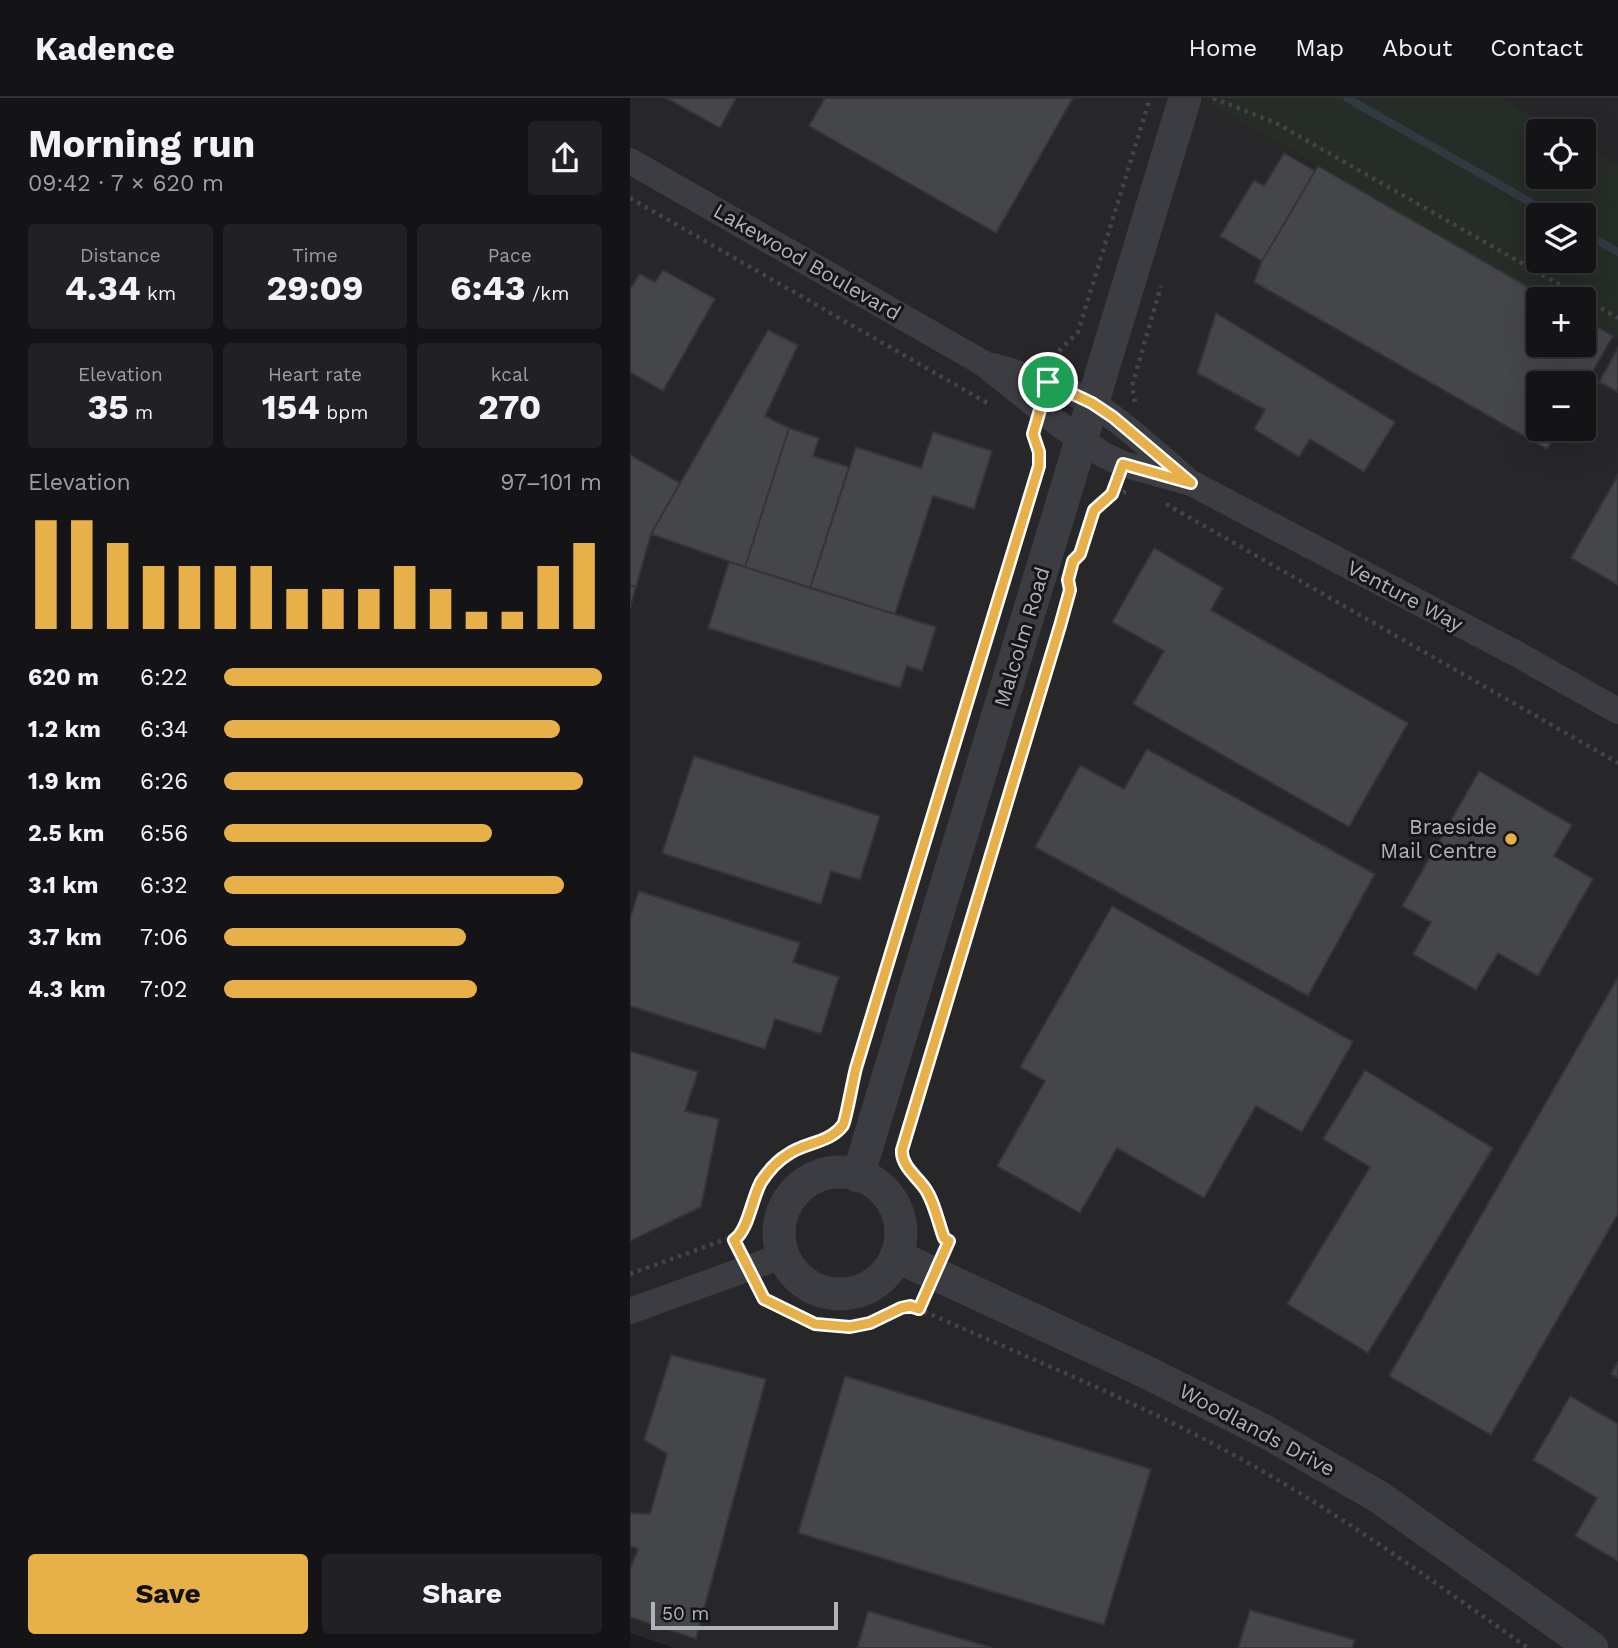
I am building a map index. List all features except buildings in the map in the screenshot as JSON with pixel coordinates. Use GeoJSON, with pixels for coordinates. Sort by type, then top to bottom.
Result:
{"type":"FeatureCollection","features":[{"type":"Feature","properties":{"kind":"street","name":"Malcolm Road"},"geometry":{"type":"LineString","coordinates":[[858,1176],[1092,403],[1196,104]]}},
{"type":"Feature","properties":{"kind":"street","name":"Lakewood Boulevard"},"geometry":{"type":"LineString","coordinates":[[630,161],[983,363],[1040,410],[1082,440]]}},
{"type":"Feature","properties":{"kind":"street","name":"Lakewood Boulevard"},"geometry":{"type":"LineString","coordinates":[[983,363],[1048,382],[1092,403]]}},
{"type":"Feature","properties":{"kind":"street","name":"Venture Way"},"geometry":{"type":"LineString","coordinates":[[1092,403],[1113,417],[1191,483],[1515,653],[1618,711]]}},
{"type":"Feature","properties":{"kind":"street","name":"Venture Way"},"geometry":{"type":"LineString","coordinates":[[1082,440],[1123,464],[1191,483]]}},
{"type":"Feature","properties":{"kind":"street"},"geometry":{"type":"LineString","coordinates":[[830,1172],[858,1176],[867,1178],[883,1189],[893,1204],[900,1222],[900,1242],[894,1262],[880,1280],[862,1291],[843,1294],[808,1286],[793,1272],[782,1256],[780,1221],[786,1203],[799,1187],[814,1178],[830,1172]]}},
{"type":"Feature","properties":{"kind":"street","name":"Woodlands Drive"},"geometry":{"type":"LineString","coordinates":[[896,1255],[1144,1371],[1266,1432],[1379,1497],[1592,1648]]}},
{"type":"Feature","properties":{"kind":"street"},"geometry":{"type":"LineString","coordinates":[[630,1311],[782,1256]]}},
{"type":"Feature","properties":{"kind":"path"},"geometry":{"type":"LineString","coordinates":[[1048,382],[1058,352],[1078,332],[1150,98]]}},
{"type":"Feature","properties":{"kind":"path"},"geometry":{"type":"LineString","coordinates":[[1196,104],[1211,98],[1276,123],[1618,318]]}},
{"type":"Feature","properties":{"kind":"path"},"geometry":{"type":"LineString","coordinates":[[630,198],[995,407]]}},
{"type":"Feature","properties":{"kind":"path"},"geometry":{"type":"LineString","coordinates":[[1133,435],[1141,410],[1134,400],[1132,386],[1162,284]]}},
{"type":"Feature","properties":{"kind":"path"},"geometry":{"type":"LineString","coordinates":[[846,1113],[856,1068],[1039,466],[1039,452],[1033,434],[1040,410]]}},
{"type":"Feature","properties":{"kind":"path"},"geometry":{"type":"LineString","coordinates":[[1073,561],[1080,554],[1094,510],[1112,494],[1123,464]]}},
{"type":"Feature","properties":{"kind":"path"},"geometry":{"type":"LineString","coordinates":[[1112,494],[1131,491]]}},
{"type":"Feature","properties":{"kind":"path"},"geometry":{"type":"LineString","coordinates":[[1164,503],[1618,763]]}},
{"type":"Feature","properties":{"kind":"path"},"geometry":{"type":"LineString","coordinates":[[919,1309],[949,1241],[944,1238],[926,1190],[901,1157],[902,1150],[1060,626],[1070,590],[1068,580]]}},
{"type":"Feature","properties":{"kind":"path"},"geometry":{"type":"LineString","coordinates":[[734,1240],[743,1229],[762,1181],[776,1165],[788,1154],[832,1137],[845,1123]]}},
{"type":"Feature","properties":{"kind":"path"},"geometry":{"type":"LineString","coordinates":[[630,1274],[732,1237],[764,1299],[815,1324],[850,1327],[870,1323],[901,1308],[910,1306],[919,1309],[1176,1425],[1263,1471],[1366,1533],[1528,1648]]}},
{"type":"Feature","properties":{"kind":"shaded area"},"geometry":{"type":"Polygon","coordinates":[[[630,98],[1618,98],[1618,1648],[674,1648],[630,1633],[630,98]]]}},
{"type":"Feature","properties":{"kind":"shaded area"},"geometry":{"type":"Polygon","coordinates":[[[1213,98],[1501,98],[1538,119],[1526,119],[1526,189],[1596,189],[1596,152],[1618,165],[1618,338],[1596,325],[1596,287],[1530,287],[1211,104],[1213,98]]]}},
{"type":"Feature","properties":{"kind":"waterway"},"geometry":{"type":"LineString","coordinates":[[1347,98],[1532,203]]}},
{"type":"Feature","properties":{"kind":"waterway"},"geometry":{"type":"LineString","coordinates":[[1596,240],[1618,252]]}},
{"type":"Feature","properties":{"kind":"place","name":"Braeside Mail Centre"},"geometry":{"type":"Point","coordinates":[1511,839]}},
{"type":"Feature","properties":{"kind":"route"},"geometry":{"type":"LineString","coordinates":[[1048,382],[1092,403],[1113,417],[1191,483],[1123,464],[1112,494],[1094,510],[1080,554],[1073,561],[1068,580],[1070,590],[1060,626],[902,1150],[901,1157],[926,1190],[944,1238],[949,1241],[919,1309],[910,1306],[901,1308],[870,1323],[850,1327],[815,1324],[764,1299],[734,1240],[743,1229],[762,1181],[776,1165],[788,1154],[832,1137],[845,1123],[849,1092],[856,1068],[1039,466],[1039,452],[1033,434],[1048,382]]}}]}
